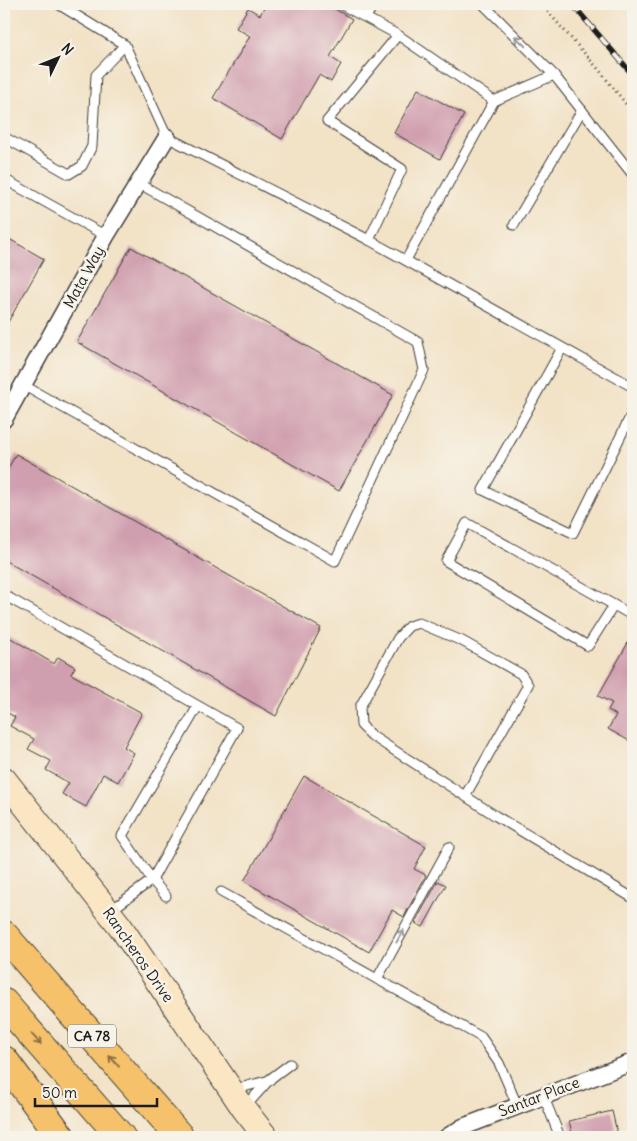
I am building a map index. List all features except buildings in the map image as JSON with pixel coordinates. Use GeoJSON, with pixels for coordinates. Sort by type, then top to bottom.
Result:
{"type":"FeatureCollection","features":[{"type":"Feature","properties":{"kind":"highway","name":"CA 78"},"geometry":{"type":"LineString","coordinates":[[4,935],[180,1137]]}},
{"type":"Feature","properties":{"kind":"highway","name":"CA 78"},"geometry":{"type":"LineString","coordinates":[[4,1003],[121,1137]]}},
{"type":"Feature","properties":{"kind":"highway"},"geometry":{"type":"LineString","coordinates":[[4,1060],[61,1137]]}},
{"type":"Feature","properties":{"kind":"main road","name":"Rancheros Drive"},"geometry":{"type":"LineString","coordinates":[[4,779],[109,912],[237,1100],[266,1137]]}},
{"type":"Feature","properties":{"kind":"street","name":"Mata Way"},"geometry":{"type":"LineString","coordinates":[[6,409],[23,385],[106,236],[140,184],[167,137]]}},
{"type":"Feature","properties":{"kind":"street","name":"Santar Place"},"geometry":{"type":"LineString","coordinates":[[447,1137],[463,1127],[517,1105],[633,1062]]}},
{"type":"Feature","properties":{"kind":"lane"},"geometry":{"type":"LineString","coordinates":[[58,4],[125,45],[167,137],[369,240],[633,387]]}},
{"type":"Feature","properties":{"kind":"lane"},"geometry":{"type":"LineString","coordinates":[[340,4],[398,35],[494,101]]}},
{"type":"Feature","properties":{"kind":"lane"},"geometry":{"type":"LineString","coordinates":[[366,17],[374,4]]}},
{"type":"Feature","properties":{"kind":"lane"},"geometry":{"type":"LineString","coordinates":[[483,4],[554,75],[633,175]]}},
{"type":"Feature","properties":{"kind":"lane"},"geometry":{"type":"LineString","coordinates":[[369,240],[402,169],[328,121],[398,35]]}},
{"type":"Feature","properties":{"kind":"lane"},"geometry":{"type":"LineString","coordinates":[[4,137],[69,174],[82,166],[92,146],[96,75],[125,45]]}},
{"type":"Feature","properties":{"kind":"lane"},"geometry":{"type":"LineString","coordinates":[[406,260],[494,101],[554,75]]}},
{"type":"Feature","properties":{"kind":"lane"},"geometry":{"type":"LineString","coordinates":[[514,225],[582,110]]}},
{"type":"Feature","properties":{"kind":"lane"},"geometry":{"type":"LineString","coordinates":[[4,179],[106,236]]}},
{"type":"Feature","properties":{"kind":"lane"},"geometry":{"type":"LineString","coordinates":[[23,385],[335,561],[424,370],[418,342],[140,184]]}},
{"type":"Feature","properties":{"kind":"lane"},"geometry":{"type":"LineString","coordinates":[[562,348],[483,490],[573,533],[633,411]]}},
{"type":"Feature","properties":{"kind":"lane"},"geometry":{"type":"LineString","coordinates":[[614,605],[588,646],[446,561],[468,523],[614,605],[633,616]]}},
{"type":"Feature","properties":{"kind":"lane"},"geometry":{"type":"LineString","coordinates":[[4,595],[237,728],[152,880],[109,912]]}},
{"type":"Feature","properties":{"kind":"lane"},"geometry":{"type":"LineString","coordinates":[[465,796],[528,685],[521,674],[462,641],[419,623],[409,626],[398,638],[360,707],[361,724],[372,736],[465,796],[633,898]]}},
{"type":"Feature","properties":{"kind":"lane"},"geometry":{"type":"LineString","coordinates":[[166,896],[152,880],[122,836],[198,706]]}},
{"type":"Feature","properties":{"kind":"lane"},"geometry":{"type":"LineString","coordinates":[[377,979],[449,847]]}},
{"type":"Feature","properties":{"kind":"lane"},"geometry":{"type":"LineString","coordinates":[[222,892],[480,1037],[499,1063],[517,1105]]}},
{"type":"Feature","properties":{"kind":"lane"},"geometry":{"type":"LineString","coordinates":[[237,1100],[270,1080],[290,1064]]}},
{"type":"Feature","properties":{"kind":"lane"},"geometry":{"type":"LineString","coordinates":[[237,1100],[270,1080]]}},
{"type":"Feature","properties":{"kind":"lane"},"geometry":{"type":"LineString","coordinates":[[543,1095],[560,1137]]}},
{"type":"Feature","properties":{"kind":"path"},"geometry":{"type":"LineString","coordinates":[[541,4],[600,70],[633,113]]}},
{"type":"Feature","properties":{"kind":"railway"},"geometry":{"type":"LineString","coordinates":[[572,4],[633,75]]}}]}
